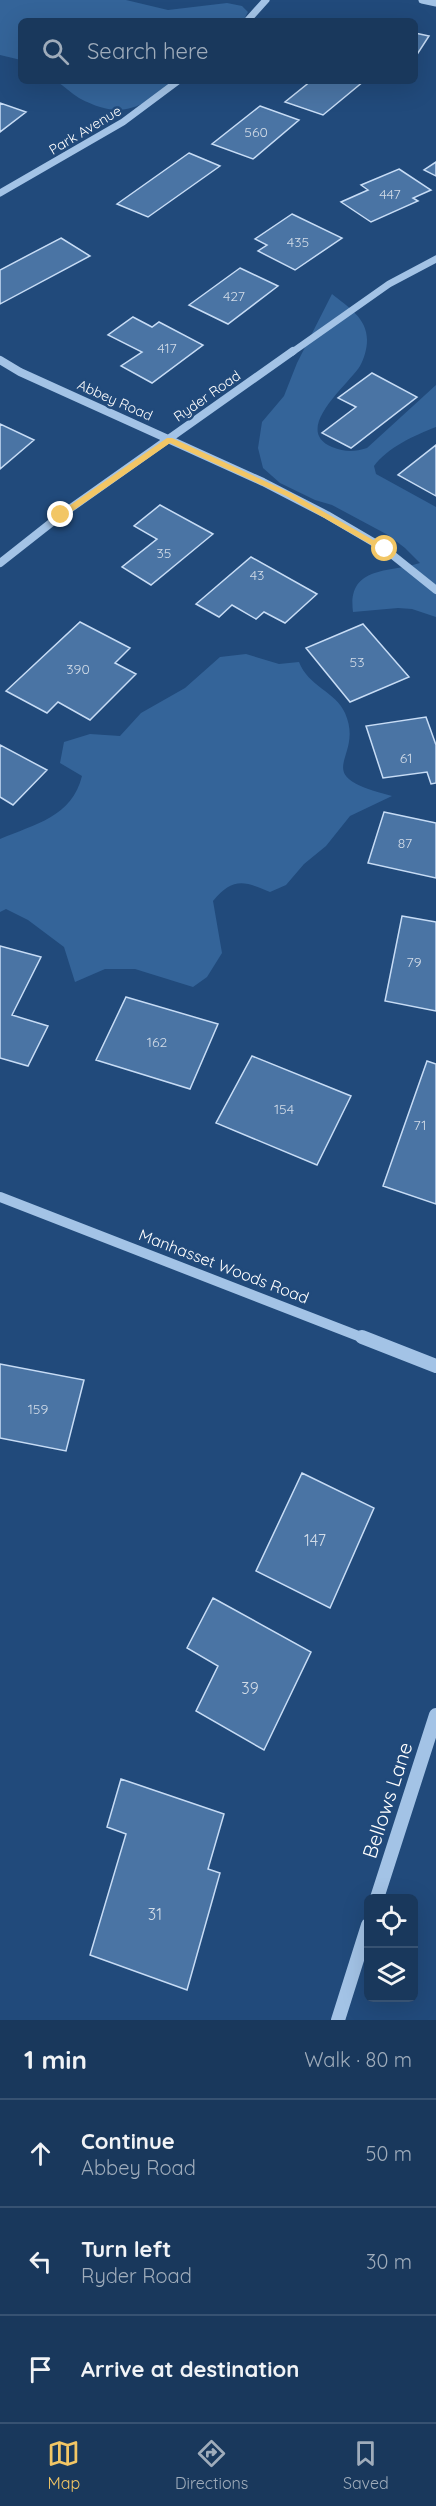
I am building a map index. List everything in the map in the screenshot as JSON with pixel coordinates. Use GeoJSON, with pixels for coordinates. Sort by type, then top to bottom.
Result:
{"type":"FeatureCollection","features":[{"type":"Feature","properties":{"kind":"street"},"geometry":{"type":"LineString","coordinates":[[250,18],[266,0]]}},
{"type":"Feature","properties":{"kind":"street"},"geometry":{"type":"LineString","coordinates":[[422,0],[436,3]]}},
{"type":"Feature","properties":{"kind":"street","name":"Park Avenue"},"geometry":{"type":"LineString","coordinates":[[0,193],[123,122],[174,84]]}},
{"type":"Feature","properties":{"kind":"street","name":"Ryder Road"},"geometry":{"type":"LineString","coordinates":[[0,563],[61,515],[389,284],[436,260]]}},
{"type":"Feature","properties":{"kind":"street","name":"Abbey Road"},"geometry":{"type":"LineString","coordinates":[[0,360],[20,372],[327,514],[385,549],[436,590]]}},
{"type":"Feature","properties":{"kind":"street","name":"Manhasset Woods Road"},"geometry":{"type":"LineString","coordinates":[[0,1197],[436,1366]]}},
{"type":"Feature","properties":{"kind":"street","name":"Bellows Lane"},"geometry":{"type":"LineString","coordinates":[[379,1894],[436,1715]]}},
{"type":"Feature","properties":{"kind":"street"},"geometry":{"type":"LineString","coordinates":[[338,2020],[364,1940]]}},
{"type":"Feature","properties":{"kind":"shaded area"},"geometry":{"type":"Polygon","coordinates":[[[0,0],[126,0],[168,10],[227,3],[242,6],[248,12],[245,18],[18,18],[18,59],[0,55],[0,0]]]}},
{"type":"Feature","properties":{"kind":"shaded area"},"geometry":{"type":"Polygon","coordinates":[[[60,84],[174,84],[142,104],[120,110],[108,109],[79,98],[60,84]]]}},
{"type":"Feature","properties":{"kind":"shaded area"},"geometry":{"type":"Polygon","coordinates":[[[332,294],[360,319],[364,325],[367,343],[360,366],[335,395],[320,419],[318,430],[321,439],[341,450],[354,451],[367,448],[436,385],[436,427],[386,453],[374,466],[376,474],[436,507],[436,617],[412,609],[398,608],[353,612],[353,597],[357,586],[364,578],[420,563],[388,535],[332,505],[315,500],[280,483],[263,468],[258,448],[262,422],[284,396],[297,363],[332,294]]]}},
{"type":"Feature","properties":{"kind":"shaded area"},"geometry":{"type":"Polygon","coordinates":[[[246,654],[279,664],[299,662],[309,677],[341,706],[345,713],[349,729],[349,743],[343,764],[344,772],[350,780],[366,788],[392,796],[350,816],[326,846],[304,864],[286,885],[270,892],[253,885],[239,883],[220,893],[213,901],[222,953],[207,977],[193,987],[135,969],[105,969],[75,982],[64,947],[28,920],[6,909],[0,912],[0,839],[39,823],[61,810],[70,801],[82,776],[60,763],[64,742],[90,734],[120,736],[141,713],[185,688],[220,657],[246,654]]]}},
{"type":"Feature","properties":{"kind":"building"},"geometry":{"type":"Polygon","coordinates":[[[418,34],[429,36],[418,53],[418,34]]]}},
{"type":"Feature","properties":{"kind":"building"},"geometry":{"type":"Polygon","coordinates":[[[307,84],[360,84],[323,115],[285,102],[307,84]]]}},
{"type":"Feature","properties":{"kind":"building"},"geometry":{"type":"Polygon","coordinates":[[[0,103],[26,112],[0,132],[0,103]]]}},
{"type":"Feature","properties":{"kind":"building"},"geometry":{"type":"Polygon","coordinates":[[[260,106],[299,120],[253,159],[212,144],[260,106]]]}},
{"type":"Feature","properties":{"kind":"building"},"geometry":{"type":"Polygon","coordinates":[[[189,153],[220,166],[148,217],[117,204],[189,153]]]}},
{"type":"Feature","properties":{"kind":"building"},"geometry":{"type":"Polygon","coordinates":[[[436,162],[436,176],[424,170],[436,162]]]}},
{"type":"Feature","properties":{"kind":"building"},"geometry":{"type":"Polygon","coordinates":[[[399,169],[431,190],[413,198],[418,201],[371,222],[341,202],[368,190],[361,185],[399,169]]]}},
{"type":"Feature","properties":{"kind":"building"},"geometry":{"type":"Polygon","coordinates":[[[292,214],[342,238],[295,270],[258,251],[267,245],[255,239],[292,214]]]}},
{"type":"Feature","properties":{"kind":"building"},"geometry":{"type":"Polygon","coordinates":[[[61,238],[90,256],[0,304],[0,270],[61,238]]]}},
{"type":"Feature","properties":{"kind":"building"},"geometry":{"type":"Polygon","coordinates":[[[240,268],[278,286],[228,324],[189,305],[240,268]]]}},
{"type":"Feature","properties":{"kind":"building"},"geometry":{"type":"Polygon","coordinates":[[[133,317],[152,327],[159,322],[203,345],[152,383],[121,366],[142,352],[108,335],[133,317]]]}},
{"type":"Feature","properties":{"kind":"building"},"geometry":{"type":"Polygon","coordinates":[[[372,373],[417,397],[351,448],[322,433],[356,407],[338,398],[372,373]]]}},
{"type":"Feature","properties":{"kind":"building"},"geometry":{"type":"Polygon","coordinates":[[[0,424],[34,440],[0,469],[0,424]]]}},
{"type":"Feature","properties":{"kind":"building"},"geometry":{"type":"Polygon","coordinates":[[[436,445],[436,496],[398,475],[436,445]]]}},
{"type":"Feature","properties":{"kind":"building"},"geometry":{"type":"Polygon","coordinates":[[[160,505],[213,534],[151,585],[122,567],[157,539],[134,526],[160,505]]]}},
{"type":"Feature","properties":{"kind":"building"},"geometry":{"type":"Polygon","coordinates":[[[251,557],[317,594],[285,623],[264,612],[256,619],[232,605],[219,617],[196,604],[251,557]]]}},
{"type":"Feature","properties":{"kind":"building"},"geometry":{"type":"Polygon","coordinates":[[[80,622],[130,648],[115,663],[136,674],[90,720],[58,702],[47,713],[6,691],[80,622]]]}},
{"type":"Feature","properties":{"kind":"building"},"geometry":{"type":"Polygon","coordinates":[[[363,624],[409,677],[350,702],[306,648],[363,624]]]}},
{"type":"Feature","properties":{"kind":"building"},"geometry":{"type":"Polygon","coordinates":[[[426,717],[436,745],[436,783],[431,784],[427,772],[383,778],[366,726],[426,717]]]}},
{"type":"Feature","properties":{"kind":"building"},"geometry":{"type":"Polygon","coordinates":[[[0,745],[47,770],[13,805],[0,797],[0,745]]]}},
{"type":"Feature","properties":{"kind":"building"},"geometry":{"type":"Polygon","coordinates":[[[384,812],[436,823],[436,878],[368,863],[384,812]]]}},
{"type":"Feature","properties":{"kind":"building"},"geometry":{"type":"Polygon","coordinates":[[[402,916],[436,922],[436,1011],[385,1001],[402,916]]]}},
{"type":"Feature","properties":{"kind":"building"},"geometry":{"type":"Polygon","coordinates":[[[0,946],[41,957],[12,1015],[48,1026],[28,1066],[0,1058],[0,946]]]}},
{"type":"Feature","properties":{"kind":"building"},"geometry":{"type":"Polygon","coordinates":[[[126,997],[218,1024],[190,1089],[96,1060],[126,997]]]}},
{"type":"Feature","properties":{"kind":"building"},"geometry":{"type":"Polygon","coordinates":[[[252,1056],[351,1096],[317,1165],[216,1123],[252,1056]]]}},
{"type":"Feature","properties":{"kind":"building"},"geometry":{"type":"Polygon","coordinates":[[[427,1061],[436,1064],[436,1204],[383,1186],[427,1061]]]}},
{"type":"Feature","properties":{"kind":"building"},"geometry":{"type":"Polygon","coordinates":[[[0,1364],[84,1380],[66,1451],[0,1438],[0,1364]]]}},
{"type":"Feature","properties":{"kind":"building"},"geometry":{"type":"Polygon","coordinates":[[[302,1473],[374,1508],[330,1608],[256,1571],[302,1473]]]}},
{"type":"Feature","properties":{"kind":"building"},"geometry":{"type":"Polygon","coordinates":[[[213,1598],[311,1652],[264,1750],[196,1711],[218,1666],[187,1648],[213,1598]]]}},
{"type":"Feature","properties":{"kind":"building"},"geometry":{"type":"Polygon","coordinates":[[[121,1779],[224,1814],[208,1869],[220,1873],[187,1990],[90,1955],[126,1834],[107,1827],[121,1779]]]}},
{"type":"Feature","properties":{"kind":"route"},"geometry":{"type":"LineString","coordinates":[[61,515],[169,440],[263,482],[327,514],[385,549]]}}]}
